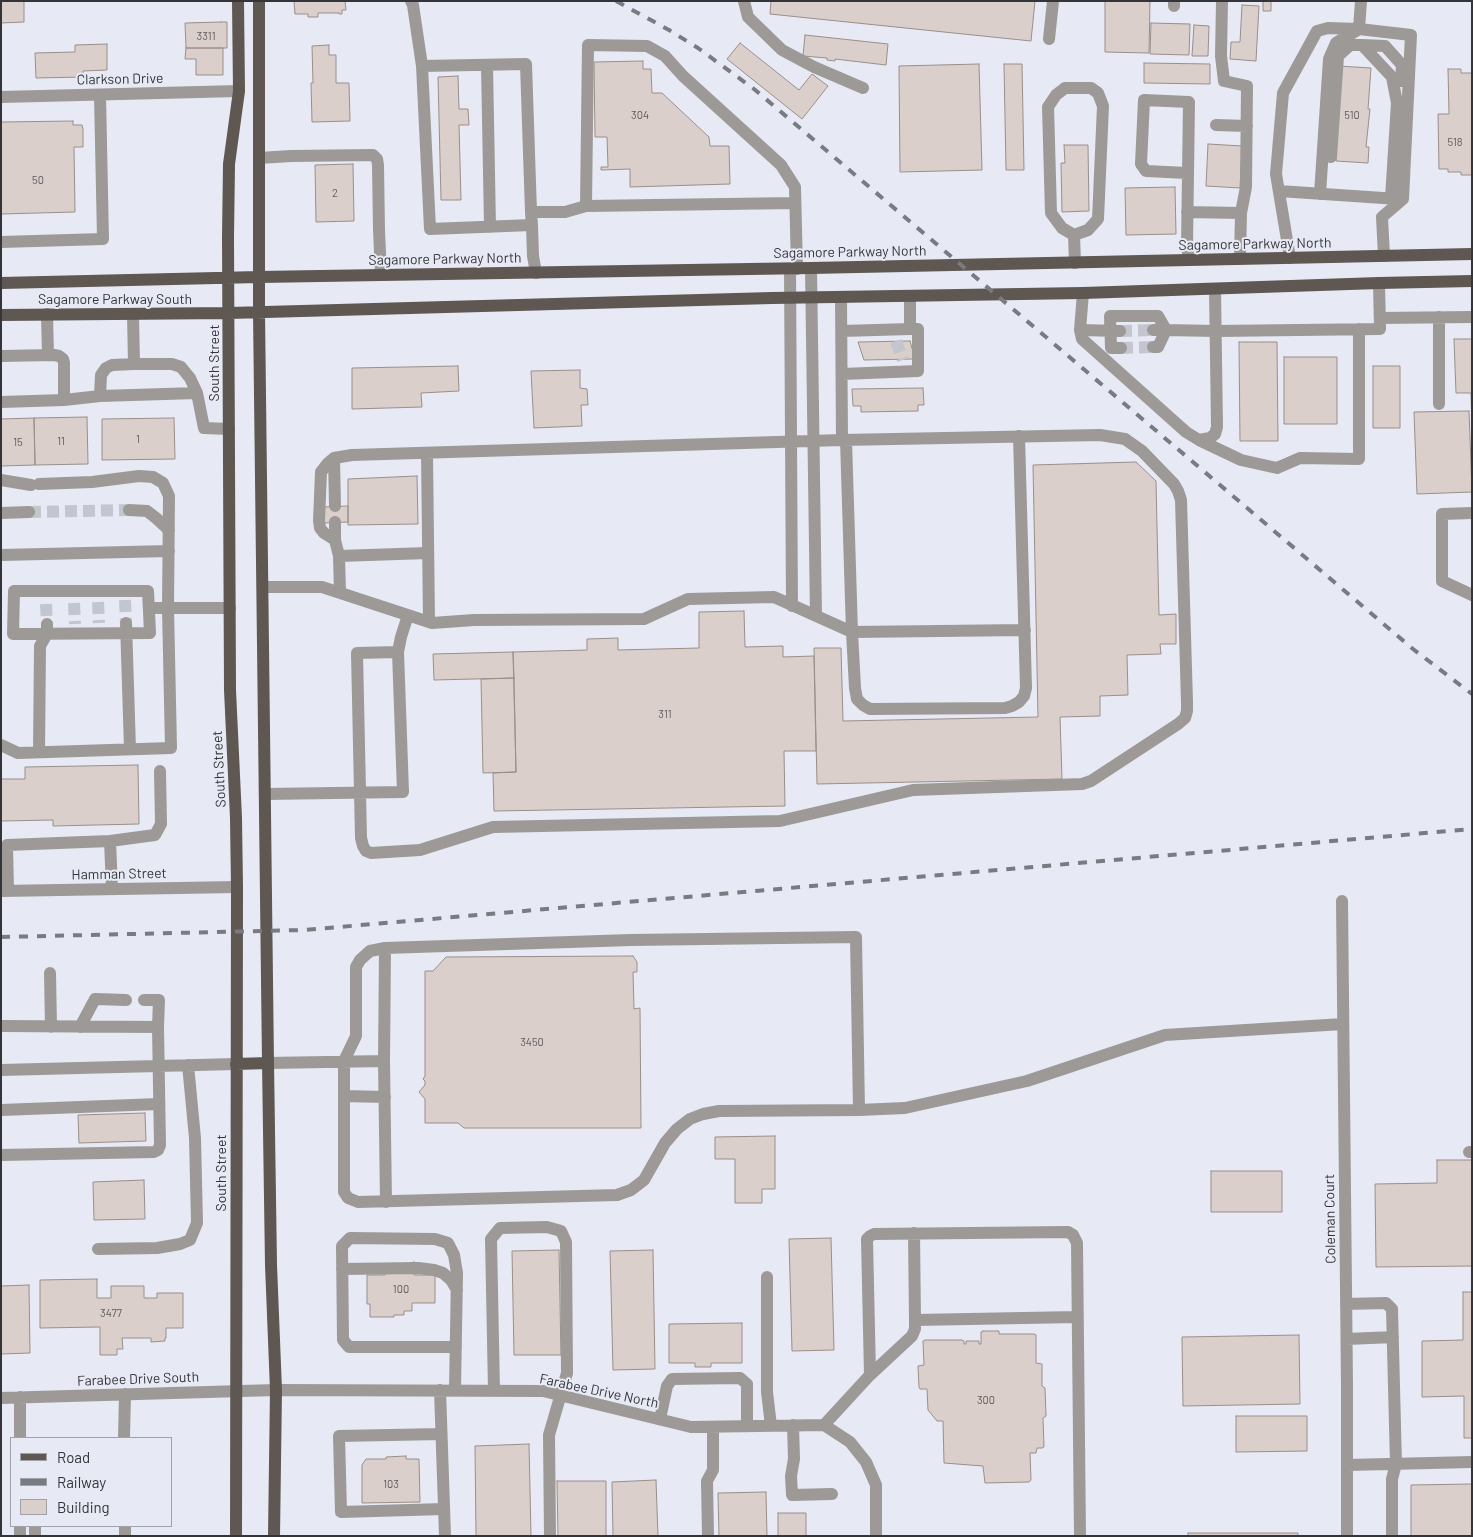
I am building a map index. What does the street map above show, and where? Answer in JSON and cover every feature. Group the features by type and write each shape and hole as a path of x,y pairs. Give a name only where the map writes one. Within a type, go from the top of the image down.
{"main road":[{"name":"South Street","path":"236,1536 237,887 230,690 228,164 239,92 238,1"},
{"path":"259,1 259,312 268,1062 271,1255 276,1390 274,1536"},
{"name":"Sagamore Parkway North","path":"228,277 793,269 1472,254"},
{"name":"Sagamore Parkway South","path":"1,283 228,277"},
{"path":"229,313 790,298 1083,293 1472,281"},
{"name":"Sagamore Parkway South","path":"1,315 229,313"},
{"path":"236,1064 268,1062"}],"street":[{"path":"411,1 422,66 430,229 490,227 586,206 795,204"},
{"path":"744,1 748,17 782,50 863,88"},
{"path":"1049,39 1053,1"},
{"path":"1222,1 1221,56 1224,81 1247,86 1246,187 1241,213 1240,259"},
{"path":"1359,29 1361,1"},
{"path":"1290,258 1276,174 1283,93 1317,31 1328,28 1359,29 1411,35 1397,199 1382,216 1384,256"},
{"path":"1325,194 1329,59 1336,43 1359,29"},
{"path":"586,206 588,45 647,46 665,56 683,76 781,165 795,186 793,269 790,298 792,606"},
{"path":"1325,194 1338,56 1350,45 1362,45 1392,77 1397,103 1397,199"},
{"path":"422,66 526,64 533,256 536,273"},
{"path":"488,65 490,227"},
{"path":"1065,88 1091,88 1098,93 1103,106 1098,219 1088,230 1074,235 1062,228 1051,213 1048,107 1056,95 1065,88"},
{"name":"Clarkson Drive","path":"1,97 239,92"},
{"path":"1,242 104,239 100,95"},
{"path":"1187,173 1146,171 1141,164 1144,100 1189,102 1187,173 1187,246 1189,260"},
{"path":"1216,125 1247,126"},
{"path":"259,158 373,155 378,165 381,275"},
{"path":"1279,191 1397,199"},
{"path":"1187,212 1241,213"},
{"path":"1074,235 1075,263"},
{"path":"811,268 816,616"},
{"path":"1153,330 1380,329 1379,283"},
{"path":"1199,440 1210,438 1215,434 1217,427 1216,289"},
{"path":"1083,293 1080,330 1082,339 1186,432 1241,460 1277,468 1300,458 1359,460 1359,329"},
{"path":"910,296 910,329"},
{"path":"842,297 842,374 852,632 855,688 857,699 863,706 870,709 1005,708 1019,702 1024,696 1026,688 1025,630 1019,436"},
{"path":"47,314 48,355"},
{"path":"133,314 134,364"},
{"path":"1121,348 1111,348 1115,331 1110,316 1158,316 1166,330"},
{"path":"1439,317 1439,404"},
{"path":"1380,318 1472,317"},
{"path":"842,332 918,329 918,371 842,374"},
{"path":"887,330 896,341"},
{"path":"1080,330 1115,331"},
{"path":"1153,347 1158,347 1166,330"},
{"path":"1,356 59,356 64,363 64,400"},
{"path":"903,360 913,371"},
{"path":"100,396 100,375 106,368 112,365 172,364 181,367 190,378 197,393 204,428 229,429"},
{"path":"1,402 197,393"},
{"path":"335,540 320,528 321,472 334,458 352,455 812,440 1100,435 1125,439 1142,451 1174,484 1181,500 1187,711 1185,718 1091,781 1082,784 913,790 780,821 493,827 420,850 371,853 366,851 361,838 357,654 398,652"},
{"path":"428,453 429,622"},
{"path":"334,458 335,506"},
{"path":"1,480 35,485 92,482 139,476 153,477 164,483 169,496 168,608 171,748 18,753 1,745"},
{"path":"129,510 147,511 169,530"},
{"path":"1,513 29,512"},
{"path":"1472,513 1442,514 1442,581 1472,595"},
{"path":"335,522 335,540 339,556 340,593"},
{"path":"1,555 169,551"},
{"path":"339,556 428,553"},
{"path":"263,587 322,587 429,622 644,619 688,600 774,597 852,632 1025,630"},
{"path":"14,591 46,597 98,597 125,596 148,591 149,608 150,633 126,628 99,628 47,629 13,634 7,611 14,591"},
{"path":"149,608 230,608"},
{"path":"265,794 403,792 398,652 408,615"},
{"path":"126,628 130,750"},
{"path":"39,752 40,646 47,629"},
{"path":"4,891 4,845 110,841 155,835 162,824 160,771"},
{"path":"110,841 112,889"},
{"name":"Hamman Street","path":"4,891 237,887"},
{"name":"Coleman Court","path":"1342,901 1347,1339 1347,1536"},
{"path":"859,1110 856,938 659,940 385,948 370,951 356,966 356,1036 344,1061 344,1192 348,1198 358,1202 617,1195 631,1190 644,1180 665,1143 677,1129 690,1119 703,1114 719,1111 859,1110 905,1108 1027,1081 1164,1035 1343,1024"},
{"path":"385,948 386,1202"},
{"path":"50,973 51,1026"},
{"path":"80,1027 95,999 126,1000"},
{"path":"1,1155 154,1152 158,1150 160,1145 159,1000 144,1000"},
{"path":"1,1026 158,1027"},
{"path":"268,1062 384,1061"},
{"path":"1,1070 236,1064"},
{"path":"98,1249 157,1248 180,1244 190,1240 197,1223 195,1138 188,1066"},
{"path":"344,1096 385,1097"},
{"path":"1,1110 159,1104"},
{"path":"494,1391 491,1239 500,1228 547,1227 561,1231 566,1242 567,1373 549,1435 550,1536"},
{"path":"870,1375 867,1239 874,1234 1068,1232 1073,1235 1077,1242 1080,1536"},
{"path":"876,1536 876,1485 866,1462 850,1442 824,1425 870,1375 912,1336 915,1329 914,1233"},
{"path":"455,1390 456,1347 457,1290 457,1274 454,1255 448,1242 435,1239 350,1238 342,1246 343,1340 348,1347 456,1347"},
{"path":"342,1269 418,1268 434,1270 447,1277 457,1290"},
{"path":"767,1277 767,1392 771,1426"},
{"path":"1346,1304 1386,1303 1392,1309 1396,1464 1392,1479 1392,1536"},
{"path":"915,1320 1078,1317"},
{"path":"1347,1339 1393,1337"},
{"path":"660,1419 667,1386 672,1378 740,1378 747,1384 747,1426"},
{"name":"Farabee Drive North","path":"276,1390 543,1391 691,1427 824,1425"},
{"name":"Farabee Drive South","path":"1,1398 276,1390"},
{"path":"440,1390 445,1536"},
{"path":"124,1437 125,1394"},
{"path":"20,1397 20,1437"},
{"path":"793,1425 792,1495 832,1494"},
{"path":"708,1536 707,1481 713,1470 713,1427"},
{"path":"441,1434 340,1436 341,1512 444,1509"},
{"path":"1347,1465 1472,1462"}],"building":[{"path":"1,1 24,1 24,22 1,23"},
{"path":"294,1 345,1 346,10 342,10 342,14 318,13 318,17 308,17 308,14 295,14"},
{"path":"771,1 1035,1 1031,41 770,14"},
{"path":"1105,1 1150,1 1149,53 1105,52"},
{"path":"1263,1 1271,1 1271,11 1263,11"},
{"path":"1242,5 1259,6 1256,61 1230,59 1231,42 1240,42"},
{"path":"227,22 227,48 186,48 185,23"},
{"path":"1151,23 1190,24 1189,55 1150,54"},
{"path":"1194,25 1209,26 1208,56 1192,56"},
{"path":"805,35 888,44 886,65 835,59 835,61 827,60 827,58 803,56"},
{"path":"740,43 799,90 812,74 828,86 802,119 727,59"},
{"path":"107,44 107,70 83,71 83,77 36,78 35,53 75,52 75,45"},
{"path":"329,45 329,55 336,55 336,83 349,83 350,121 312,122 312,46"},
{"path":"186,48 223,48 223,75 196,75 196,59 185,59"},
{"path":"643,61 643,69 651,69 652,93 662,93 709,137 710,146 729,146 730,184 630,187 630,169 601,170 601,167 608,167 607,137 595,137 594,62"},
{"path":"1144,63 1210,64 1210,84 1144,83"},
{"path":"979,64 982,170 900,172 899,66"},
{"path":"1004,64 1022,64 1024,170 1006,170"},
{"path":"1338,66 1371,68 1368,109 1370,109 1366,147 1369,147 1368,163 1336,161"},
{"path":"1448,69 1461,69 1461,73 1472,73 1472,175 1461,175 1461,172 1448,172 1448,169 1439,169 1438,114 1449,114"},
{"path":"458,76 459,109 468,109 469,125 459,125 461,200 441,200 438,77"},
{"path":"73,121 73,125 82,125 83,129 83,147 74,147 75,212 1,214 1,122"},
{"path":"1208,144 1242,146 1240,188 1206,186"},
{"path":"1064,145 1088,145 1089,211 1062,212 1061,163 1065,163"},
{"path":"353,164 354,221 316,222 315,165"},
{"path":"1175,187 1176,234 1126,235 1125,188"},
{"path":"1454,339 1472,339 1472,429 1471,393 1456,393"},
{"path":"910,341 915,359 864,360 858,342"},
{"path":"1239,342 1277,342 1278,441 1240,441"},
{"path":"1284,357 1337,357 1337,424 1284,424"},
{"path":"458,366 459,391 421,393 422,407 352,409 352,368"},
{"path":"1373,366 1400,366 1400,428 1373,428"},
{"path":"580,370 580,388 587,389 588,405 581,405 582,426 534,428 531,371"},
{"path":"923,388 924,405 918,405 918,411 861,412 861,406 853,406 852,389"},
{"path":"1469,411 1472,492 1417,494 1414,412"},
{"path":"87,417 88,464 35,465 34,418"},
{"path":"34,418 35,465 1,466 1,419"},
{"path":"174,418 175,459 102,460 102,419"},
{"path":"1136,462 1156,481 1159,615 1176,614 1176,644 1160,644 1161,654 1127,655 1128,695 1100,696 1100,716 1060,717 1062,779 817,784 814,648 841,648 843,721 1038,717 1033,465"},
{"path":"417,476 418,524 348,525 348,479"},
{"path":"348,506 348,522 324,523 323,507"},
{"path":"744,611 745,647 783,646 783,657 814,656 816,751 784,751 785,806 494,811 493,773 516,772 513,652 587,650 587,639 618,638 618,650 699,648 699,612"},
{"path":"513,652 514,678 434,680 433,654"},
{"path":"514,678 516,772 483,773 481,679"},
{"path":"138,765 139,824 53,826 53,820 1,821 1,779 25,779 25,767"},
{"path":"633,956 637,962 637,972 633,972 634,1009 640,1008 641,1128 464,1128 458,1123 425,1123 425,1099 419,1092 425,1085 423,1079 425,1076 425,971 433,971 446,957"},
{"path":"145,1113 146,1141 79,1143 78,1115"},
{"path":"775,1136 775,1189 762,1189 762,1203 735,1203 735,1159 715,1159 715,1137"},
{"path":"1437,1160 1472,1160 1472,1266 1376,1267 1375,1184 1437,1183"},
{"path":"1211,1171 1282,1171 1282,1212 1211,1212"},
{"path":"144,1180 145,1219 94,1220 93,1182"},
{"path":"831,1238 834,1350 792,1351 789,1239"},
{"path":"559,1250 561,1355 514,1355 512,1251"},
{"path":"653,1250 655,1369 613,1370 610,1251"},
{"path":"414,1262 414,1275 435,1275 435,1303 412,1303 412,1311 404,1311 404,1315 370,1317 370,1304 367,1304 367,1275 385,1275 385,1270"},
{"path":"97,1279 97,1298 111,1298 111,1286 144,1286 144,1298 157,1298 157,1293 183,1293 183,1328 166,1328 165,1341 151,1342 151,1338 122,1338 123,1349 117,1349 117,1355 100,1355 100,1327 40,1328 40,1280"},
{"path":"29,1285 30,1353 1,1354 1,1286"},
{"path":"1463,1292 1472,1292 1472,1438 1464,1438 1464,1396 1422,1397 1422,1341 1463,1340"},
{"path":"742,1323 742,1363 711,1363 711,1367 695,1367 695,1363 669,1363 669,1324"},
{"path":"999,1331 999,1334 1036,1335 1036,1363 1042,1364 1042,1386 1045,1388 1046,1416 1043,1418 1044,1447 1037,1448 1036,1453 1030,1453 1031,1480 1029,1482 985,1483 983,1466 944,1463 943,1421 937,1421 928,1410 927,1389 920,1389 919,1387 918,1366 924,1365 923,1341 962,1340 964,1344 966,1344 966,1341 979,1341 979,1344 981,1344 981,1332"},
{"path":"1299,1335 1300,1404 1183,1406 1182,1337"},
{"path":"1236,1416 1307,1416 1307,1451 1236,1452"},
{"path":"529,1444 531,1536 476,1536 475,1446"},
{"path":"406,1456 406,1459 419,1459 420,1502 362,1503 362,1465 366,1459"},
{"path":"656,1480 658,1536 613,1536 612,1482"},
{"path":"557,1481 606,1481 606,1536 558,1536"},
{"path":"1472,1484 1472,1536 1411,1536 1411,1485"},
{"path":"766,1492 767,1536 719,1536 718,1493"},
{"path":"778,1513 806,1513 806,1536 778,1536"},
{"path":"1188,1533 1298,1533 1298,1536 1188,1536"}],"tunnel":[{"path":"1120,331 1153,330"},
{"path":"896,341 903,360"},
{"path":"1121,348 1153,347"},
{"path":"29,512 129,510"},
{"path":"125,600 126,623"},
{"path":"98,602 99,623"},
{"path":"74,603 75,624"},
{"path":"46,604 47,624"}],"railway":[{"path":"616,1 698,48 754,89 1413,649 1472,694"},
{"path":"1,937 304,930 1472,829"}]}
